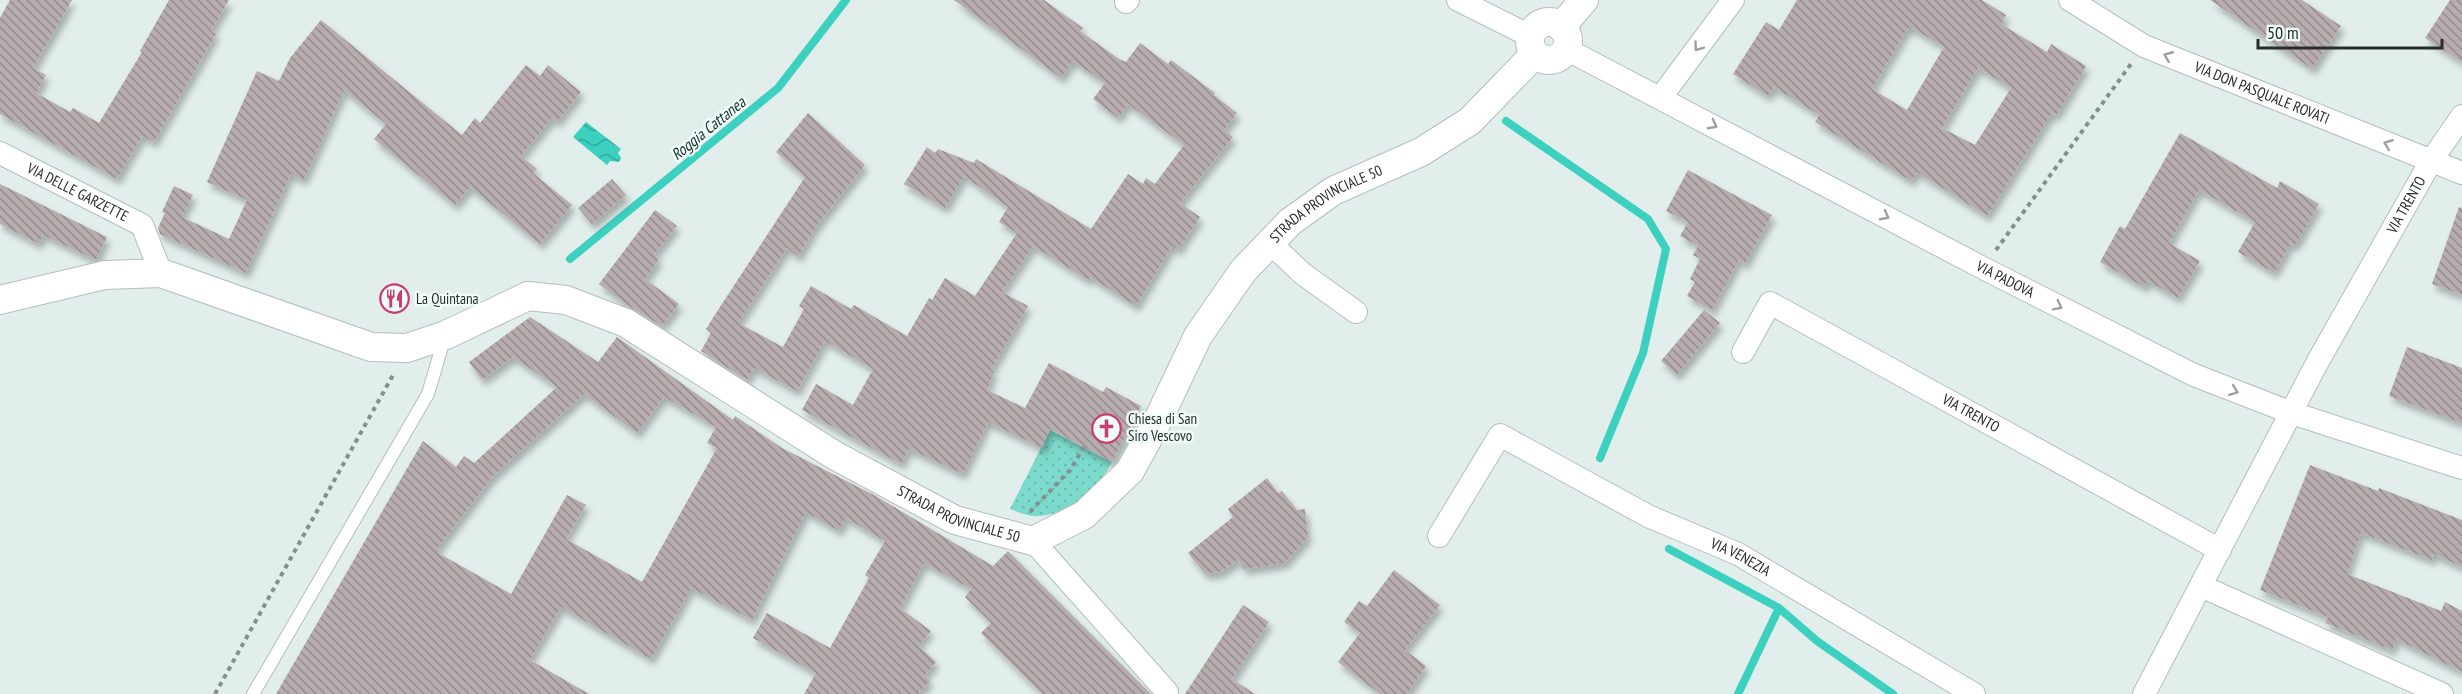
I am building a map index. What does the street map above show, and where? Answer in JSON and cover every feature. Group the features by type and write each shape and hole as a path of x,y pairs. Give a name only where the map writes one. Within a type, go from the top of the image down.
{"street":[{"path":"1458,0 1532,46"},
{"path":"1564,38 1584,0"},
{"path":"1661,97 1733,0"},
{"name":"VIA DON PASQUALE ROVATI","path":"2070,0 2144,46 2462,173"},
{"name":"STRADA PROVINCIALE 50","path":"161,273 371,347 407,348 446,335 528,296 566,300 626,323 834,455 955,520 1026,539 1084,515 1130,471 1157,422 1198,336 1243,271 1290,222 1333,191 1421,152 1470,121 1532,46 1537,25 1550,22 1564,38"},
{"name":"VIA PADOVA","path":"1564,38 1661,97 1983,268 2194,375 2292,413 2462,468"},
{"name":"VIA TRENTO","path":"2144,694 2317,363 2432,161 2462,116"},
{"name":"VIA DELLE GARZETTE","path":"0,153 142,225 161,273"},
{"path":"1270,243 1303,274 1356,312"},
{"path":"0,300 105,274 161,273"},
{"name":"VIA TRENTO","path":"1743,352 1770,303 2220,550"},
{"name":"VIA VENEZIA","path":"1439,536 1500,435 1648,516 1738,554 1974,694"},
{"path":"1026,539 1167,692"},
{"path":"2202,586 2442,694"}],"lane":[{"path":"253,694 428,394 446,335"}],"path":[{"path":"1983,268 2144,46"},
{"path":"215,694 407,348"},
{"path":"1026,539 1033,507 1070,470 1084,447"}],"shaded area":[{"path":"1050,430 1112,462 1091,490 1061,511 1034,516 1010,509"}],"water":[{"path":"586,122 621,149 618,153 621,158 619,162 610,161 607,165 573,137"}],"building":[{"path":"10,0 72,0 33,68 46,75 36,93 70,112 73,108 99,123 142,52 140,51 169,0 229,0 211,31 216,34 154,142 142,136 117,179 0,114 0,18"},
{"path":"954,0 1044,0 1083,28 1080,31 1119,59 1126,62 1140,43 1168,64 1171,60 1215,93 1214,95 1237,113 1224,130 1233,137 1180,203 1200,217 1178,250 1172,246 1136,306 1090,277 1088,280 1033,246 1002,292 1028,306 991,370 994,372 987,390 1025,408 1049,363 1103,392 1106,387 1141,406 1112,462 1050,429 1042,448 988,422 963,474 909,449 901,464 802,410 816,384 853,405 873,369 825,341 797,391 754,368 747,380 701,351 711,333 706,329 805,177 776,152 808,113 865,165 817,225 798,257 787,248 738,323 783,347 804,309 799,306 811,286 851,309 854,305 907,336 929,298 932,300 945,278 975,296 1017,233 999,222 1008,207 964,176 945,208 904,184 927,147 935,153 938,149 974,163 976,159 1091,229 1128,174 1143,184 1146,178 1155,184 1184,145 1128,104 1118,118 1093,99 1105,83 1073,61 1061,78"},
{"path":"1797,0 1982,0 2006,15 2001,24 2047,52 2051,44 2086,66 2056,116 2052,113 1987,216 1917,172 1911,181 1815,122 1819,115 1774,87 1768,96 1733,74 1766,22 1779,30","holes":["1908,28 1911,30 1912,28 1944,47 1907,110 1872,89","1978,68 2011,88 1975,145 1942,128"]},
{"path":"2210,0 2302,0 2341,26 2312,69"},
{"path":"2450,0 2462,0 2462,62 2425,38"},
{"path":"321,20 462,135 475,118 480,123 526,65 540,76 548,65 581,92 557,122 552,118 521,156 537,169 533,173 572,205 540,244 470,187 455,205 374,139 386,124 344,90 304,180 291,174 246,273 160,234 158,228 165,213 162,212 174,186 193,195 182,217 229,239 247,200 207,182 257,71 279,81 290,58"},
{"path":"2180,133 2277,188 2280,181 2319,204 2295,246 2291,243 2274,273 2238,252 2255,222 2199,190 2169,243 2200,261 2178,298 2148,281 2144,287 2100,262 2120,226 2125,229"},
{"path":"1688,170 1772,215 1745,264 1739,260 1712,310 1687,296 1695,282 1690,279 1700,259 1693,255 1698,246 1680,236 1688,222 1666,211"},
{"path":"612,179 626,195 592,224 578,208"},
{"path":"0,184 107,237 96,260 43,235 39,244 0,224"},
{"path":"2459,207 2462,208 2462,295 2432,284"},
{"path":"655,210 677,226 654,255 659,259 645,279 679,304 662,326 630,307 599,284"},
{"path":"1704,310 1720,323 1677,375 1661,361"},
{"path":"530,317 598,362 617,337 733,420 735,416 782,448 874,495 993,566 1008,551 1151,694 1042,694 981,633 991,623 965,597 971,589 924,563 900,608 931,631 918,645 936,662 925,675 930,681 918,694 804,694 816,673 753,638 767,613 830,648 869,578 865,575 885,541 846,518 839,531 806,512 752,620 691,588 651,659 561,607 530,660 589,694 276,694 423,441 456,467 464,456 474,463 557,387 513,357 482,380 469,362","holes":["584,394 637,433 664,397 716,427 707,443 717,448 642,582 566,539 586,505 567,495 511,594 438,553 441,550 437,549 493,476"]},
{"path":"2407,347 2462,368 2462,423 2389,396"},
{"path":"2310,465 2378,491 2379,488 2462,520 2462,567 2434,554 2432,560 2361,533 2347,574 2441,611 2445,602 2462,611 2462,672 2396,639 2392,650 2325,623 2328,617 2260,590"},
{"path":"1267,478 1278,493 1282,491 1297,510 1305,509 1308,537 1285,563 1244,569 1238,560 1221,572 1205,574 1188,553 1233,517 1228,509"},
{"path":"1394,570 1440,605 1405,650 1426,666 1407,694 1380,694 1338,662 1360,633 1344,622 1359,601 1367,606"},
{"path":"1243,605 1269,622 1232,679 1255,694 1185,694"}],"waterway":[{"name":"Roggia Cattanea","path":"570,259 778,88 846,0"},
{"path":"1506,121 1648,219 1666,249 1643,353 1600,458"},
{"path":"1669,549 1779,608 1738,694"},
{"path":"1779,608 1817,641 1893,694"}],"place":[{"name":"La Quintana","path":"395,299"},
{"name":"Chiesa di San Siro Vescovo","path":"1107,428"}]}
